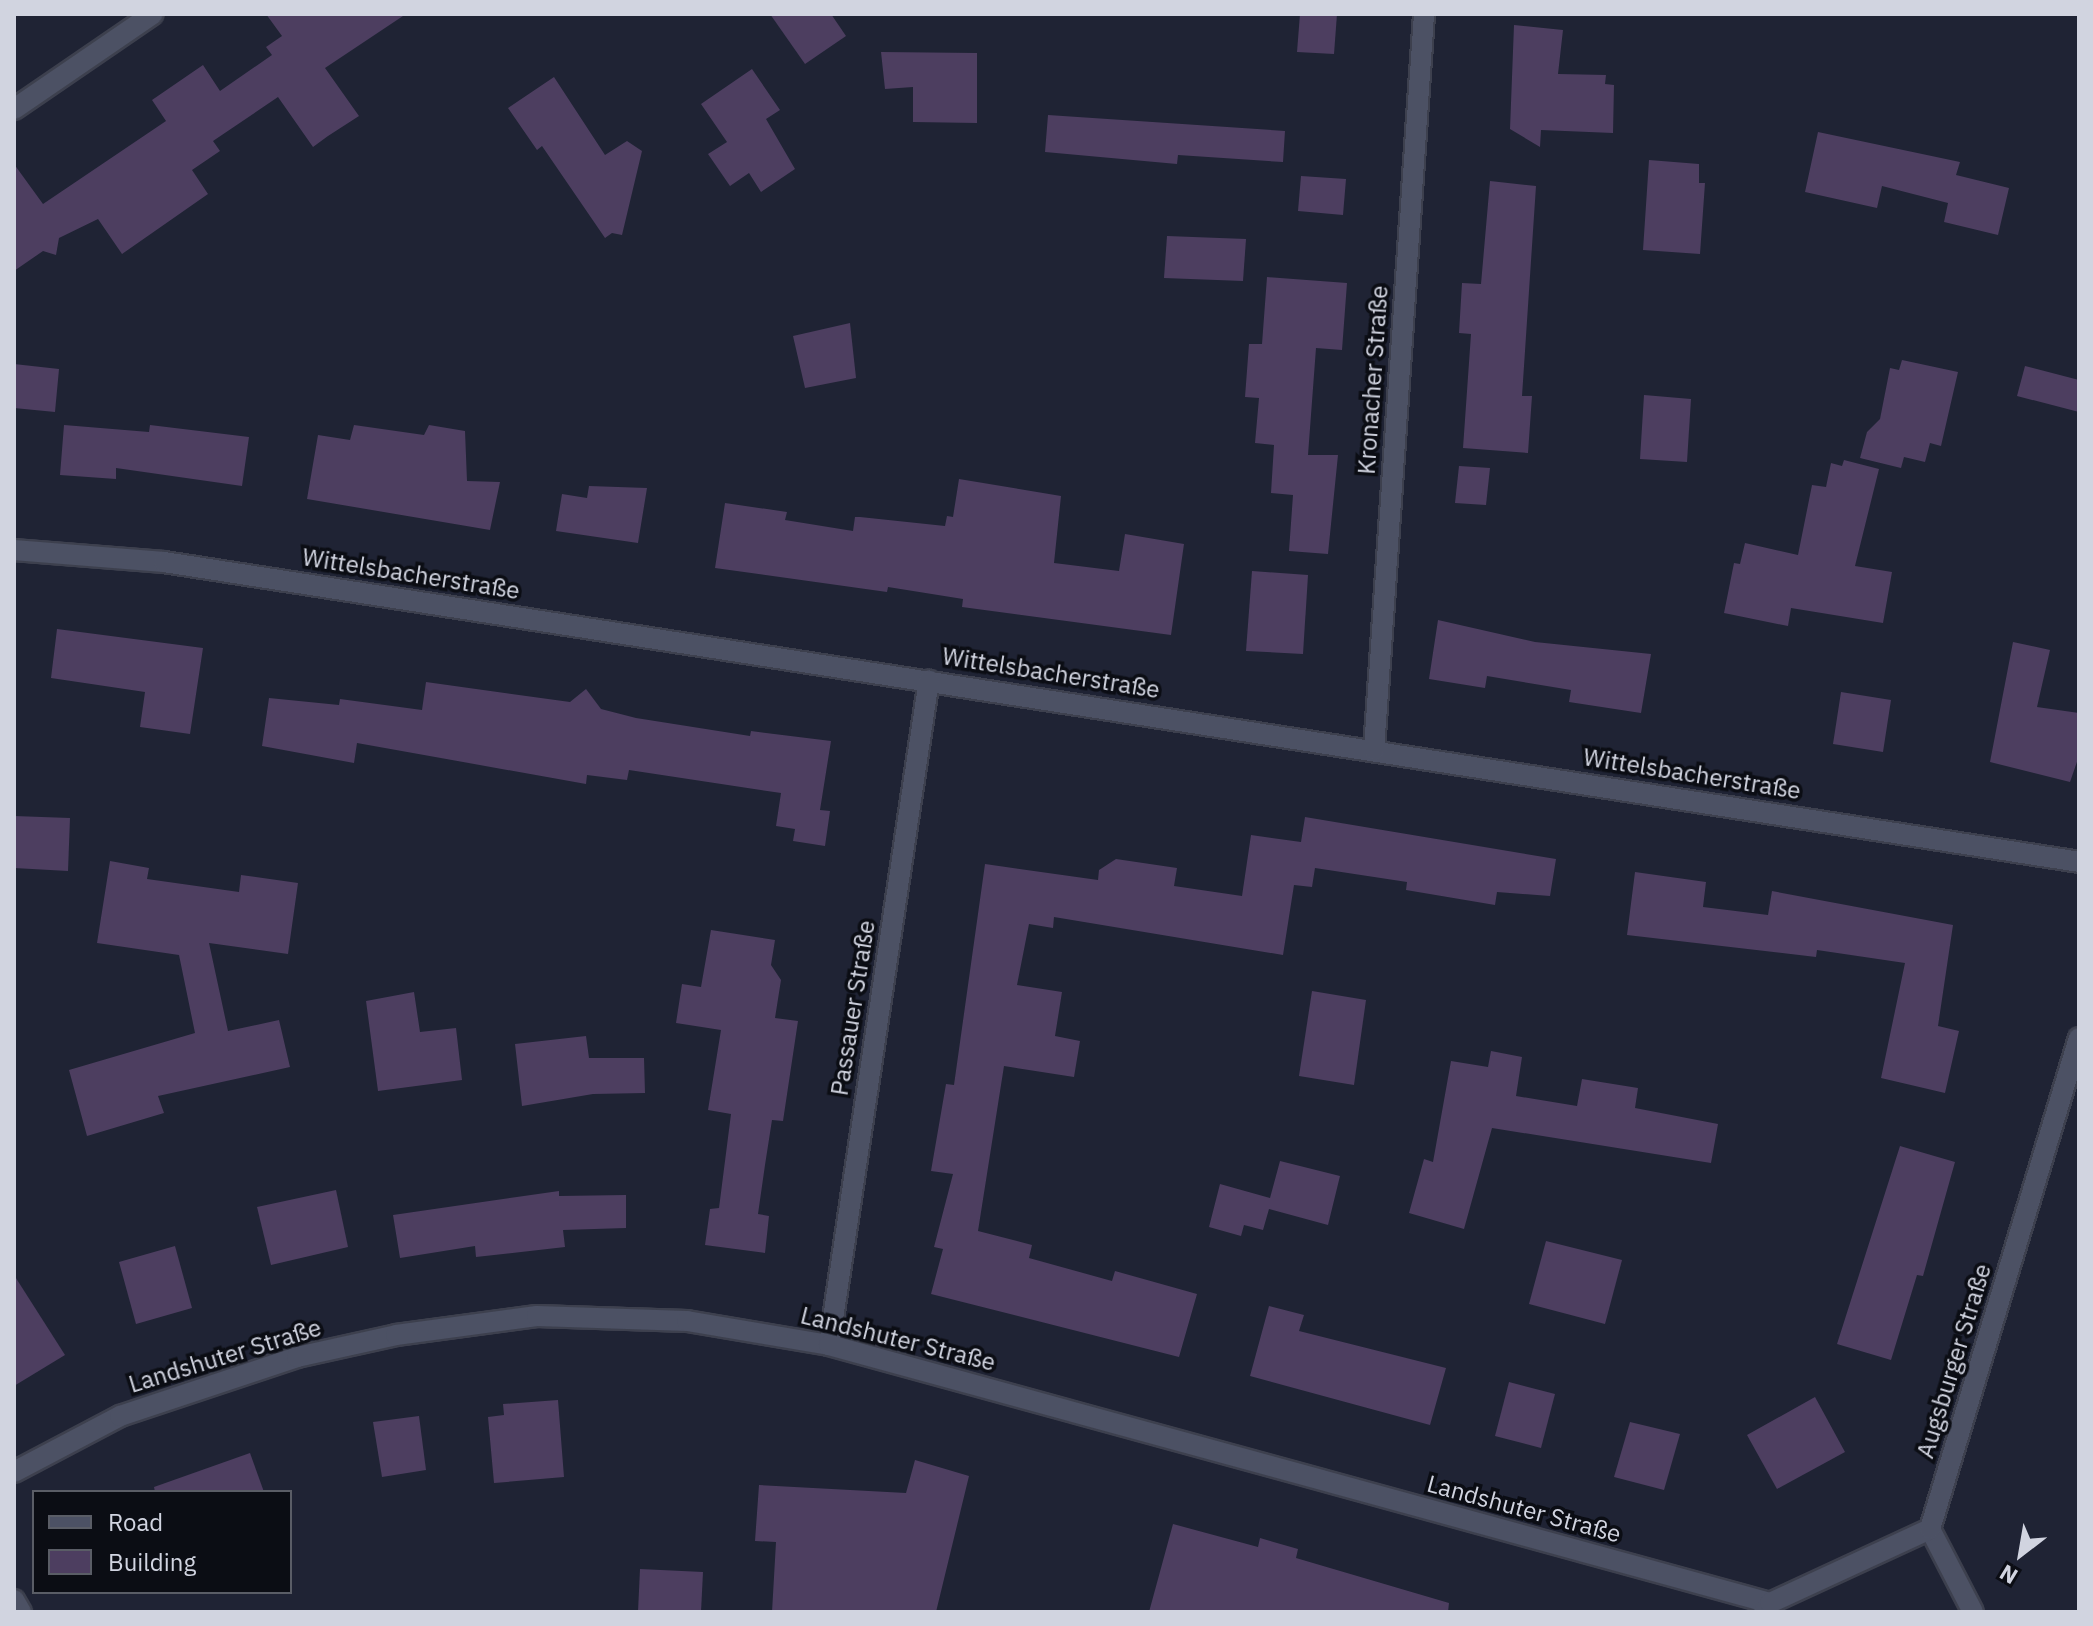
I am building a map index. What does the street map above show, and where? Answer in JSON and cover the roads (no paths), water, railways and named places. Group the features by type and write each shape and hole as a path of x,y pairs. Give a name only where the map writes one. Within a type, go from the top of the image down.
{"street":[{"path":"14,109 153,14"},
{"name":"Kronacher Straße","path":"1374,750 1424,14"},
{"name":"Wittelsbacherstraße","path":"14,550 164,562 2079,862"},
{"name":"Passauer Straße","path":"829,1345 929,680"},
{"name":"Augsburger Straße","path":"1930,1529 2079,1038"},
{"name":"Landshuter Straße","path":"14,1472 120,1416 283,1360 396,1335 537,1316 687,1321 829,1345 1767,1608"},
{"path":"1767,1608 1930,1529 1973,1612"},
{"path":"14,1600 21,1612"}]}
